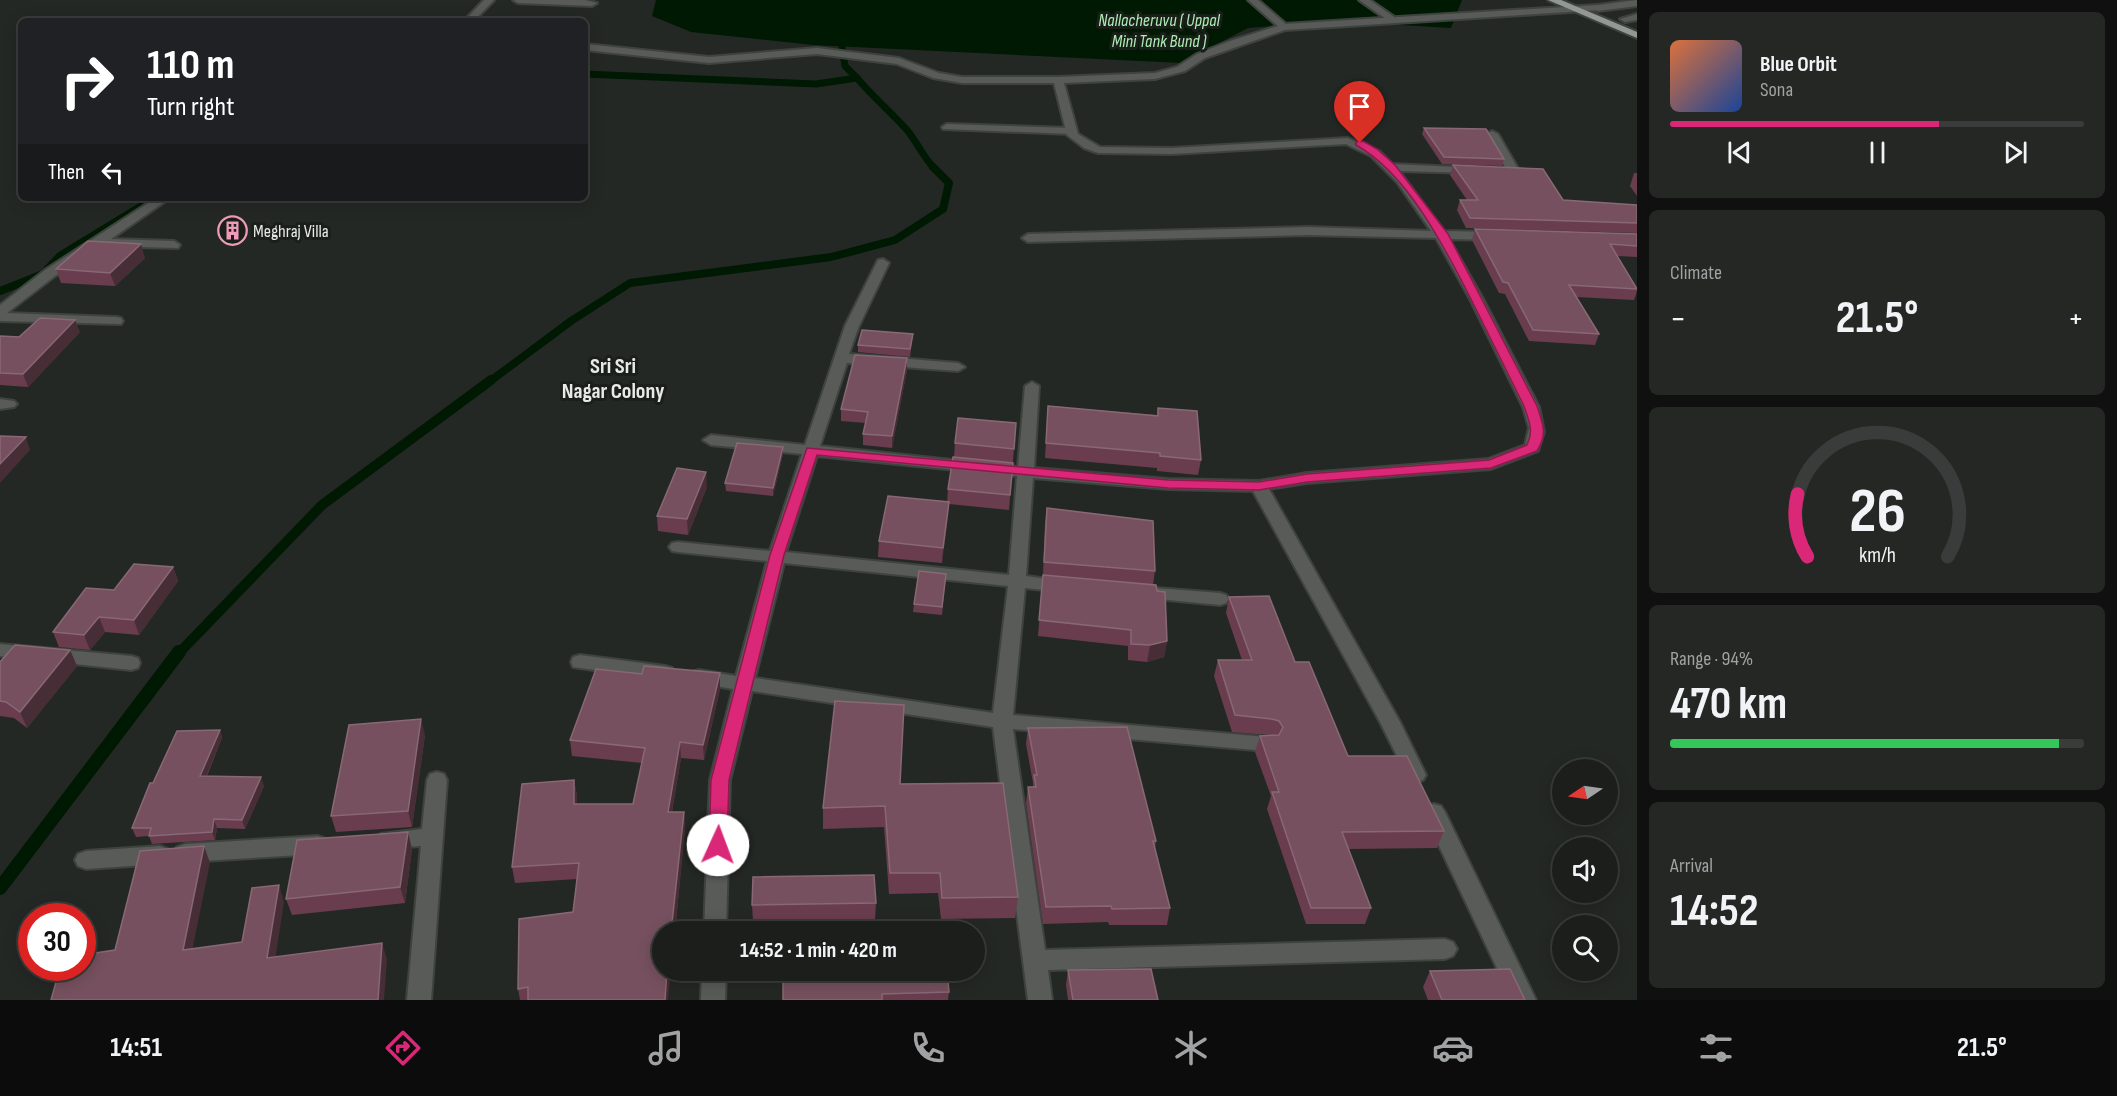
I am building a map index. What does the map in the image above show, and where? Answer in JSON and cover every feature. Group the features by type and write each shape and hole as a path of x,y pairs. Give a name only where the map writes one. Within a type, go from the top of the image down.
{"highway":[{"path":"1553,0 1598,9 1637,23"},
{"path":"1578,5 1637,35"}],"street":[{"path":"472,18 489,0"},
{"path":"518,0 592,3"},
{"path":"1253,0 1284,27"},
{"path":"1364,0 1392,19"},
{"path":"1598,9 1637,3"},
{"path":"588,47 709,60 803,51 834,53 890,60 937,76 962,80 1058,80 1155,76 1182,69 1201,56 1233,43 1284,27 1578,5"},
{"path":"1625,19 1637,17"},
{"path":"711,440 1024,472 1168,484 1259,486 1307,478 1491,464 1532,448 1538,437 1538,429 1531,406 1443,234 1391,167 1374,151 1360,143 1348,141 1172,151 1109,151 1088,147 1071,131 1058,80"},
{"path":"947,127 1071,131"},
{"path":"1391,167 1508,171 1492,134"},
{"path":"0,312 50,273 159,201"},
{"path":"1028,238 1308,231 1512,236"},
{"path":"97,242 174,245"},
{"path":"715,921 720,780 744,683 777,555 852,326 884,263"},
{"path":"0,317 116,321"},
{"path":"842,358 958,367"},
{"path":"1032,386 1017,581 1002,721 1040,1000"},
{"path":"1259,486 1390,722 1524,1000"},
{"path":"678,547 1084,587"},
{"path":"1130,591 1220,599"},
{"path":"0,650 131,663"},
{"path":"580,662 744,683 1002,721 1267,744"},
{"path":"419,1000 437,780"},
{"path":"372,841 432,837"},
{"path":"86,860 336,843"},
{"path":"1034,960 1445,949"},
{"path":"713,1000 714,981"}],"water":[{"name":"Nallacheruvu ( Uppal Mini Tank Bund )","path":"656,0 1462,0 1451,28 1333,21 1248,28 1181,63 813,45 691,32 652,16"}],"building":[{"path":"1424,128 1486,129 1504,159 1444,157"},
{"path":"1453,165 1543,169 1563,200 1637,205 1637,223 1470,218 1460,200 1478,200"},
{"path":"1475,229 1637,234 1637,246 1610,244 1637,289 1569,285 1599,334 1533,330 1508,283 1503,282"},
{"path":"88,241 141,244 110,273 56,269"},
{"path":"40,318 75,320 23,374 0,373 0,336 19,337"},
{"path":"862,330 913,334 910,349 858,345"},
{"path":"855,355 907,358 892,436 863,434 868,412 841,409"},
{"path":"1048,406 1158,416 1158,408 1197,411 1201,460 1160,456 1160,453 1046,443"},
{"path":"958,418 1016,423 1014,449 955,443"},
{"path":"0,436 26,437 0,464"},
{"path":"737,443 783,447 773,488 725,483"},
{"path":"953,457 1013,463 1010,495 948,489"},
{"path":"677,468 706,472 687,519 657,516"},
{"path":"888,496 949,502 943,548 879,541"},
{"path":"1047,508 1153,521 1155,571 1044,562"},
{"path":"134,564 173,567 134,620 99,617 84,635 53,632 86,588 114,590"},
{"path":"919,571 946,574 942,607 914,604"},
{"path":"1043,575 1156,585 1157,591 1165,592 1167,641 1150,645 1131,644 1131,630 1039,620"},
{"path":"1269,596 1295,662 1309,662 1348,756 1407,756 1444,831 1342,832 1371,908 1311,908 1272,792 1279,792 1260,736 1279,735 1283,727 1279,721 1272,719 1235,715 1218,660 1252,660 1229,597"},
{"path":"15,645 70,650 20,712 6,702 0,701 0,662"},
{"path":"644,666 720,673 703,745 680,742 668,812 684,812 672,921 652,921 652,981 666,981 665,1000 528,1000 528,987 518,989 519,919 573,912 579,863 512,867 522,784 574,780 574,804 633,804 645,748 570,740 596,669 642,674"},
{"path":"835,701 904,705 900,784 1003,783 1018,897 942,898 940,873 890,873 885,806 823,808"},
{"path":"421,719 408,811 331,816 349,725"},
{"path":"1127,727 1156,841 1153,841 1170,908 1046,907 1028,787 1036,787 1034,775 1037,775 1028,728"},
{"path":"220,730 200,776 261,777 242,820 214,819 212,832 149,836 151,828 132,828 150,783 153,783 177,731"},
{"path":"408,832 400,887 286,899 297,840"},
{"path":"204,846 183,950 242,942 252,888 279,885 267,958 382,943 378,1000 51,1000 56,981 96,981 96,953 115,950 140,851"},
{"path":"874,875 876,903 752,905 753,877"},
{"path":"1151,969 1158,1000 1073,1000 1068,970"},
{"path":"1510,969 1525,1000 1442,1000 1430,971"},
{"path":"783,981 948,981 949,992 882,994 882,1000 783,1000"}],"waterway":[{"path":"842,47 845,66 857,78"},
{"path":"588,74 816,84 857,78"},
{"path":"857,78 907,130 934,168"},
{"path":"489,382 571,321 630,283 831,257 895,240 943,209 949,183 934,168"},
{"path":"0,291 43,274 60,256 150,201"},
{"path":"178,654 322,505 491,380"},
{"path":"0,888 179,652"}],"place":[{"name":"Meghraj Villa","path":"232,231"}],"district":[{"name":"Sri Sri Nagar Colony","path":"613,378"}],"route":[{"path":"718,845 720,780 777,555 812,451 1168,484 1259,486 1307,478 1491,464 1509,459 1532,448 1538,437 1538,429 1531,406 1443,234 1391,167 1374,151 1360,143"}]}
